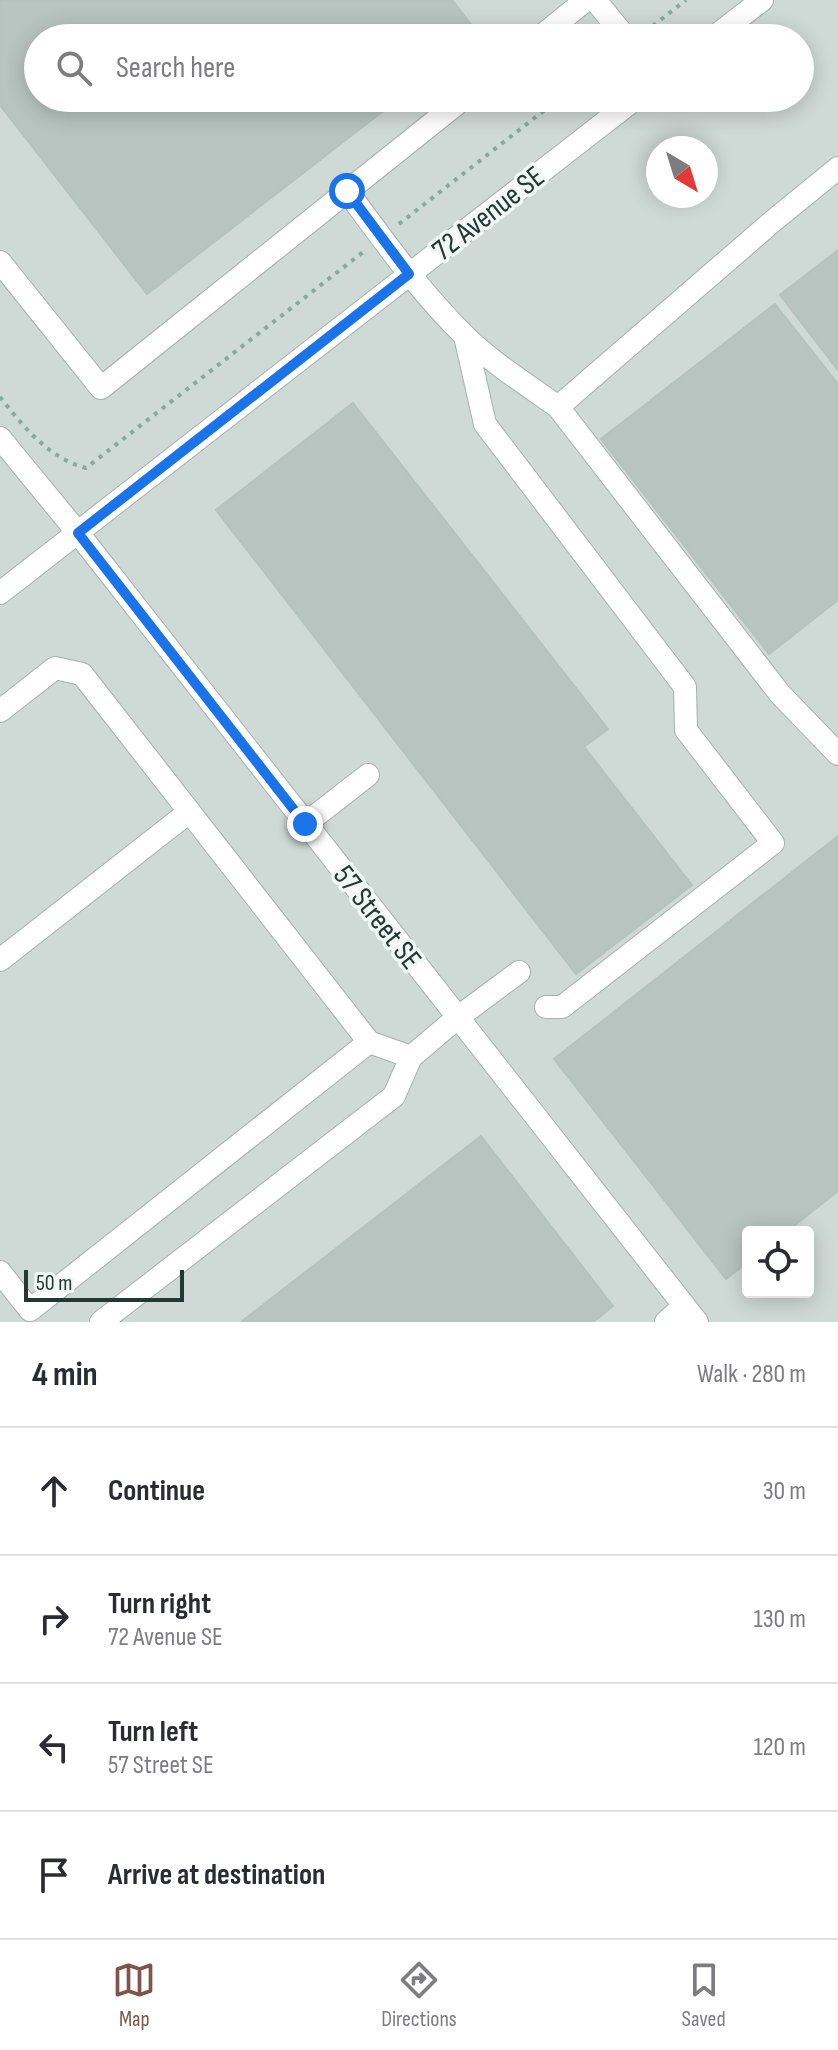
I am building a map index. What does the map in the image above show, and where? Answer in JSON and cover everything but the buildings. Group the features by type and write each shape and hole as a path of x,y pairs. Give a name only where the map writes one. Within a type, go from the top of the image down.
{"street":[{"path":"556,24 586,0"},
{"path":"595,0 615,24"},
{"path":"731,24 762,0"},
{"path":"0,262 101,388 446,112"},
{"name":"72 Avenue SE","path":"0,593 618,112"},
{"path":"558,407 838,168"},
{"path":"347,191 409,274 465,336 501,367 558,407 780,694 838,754"},
{"path":"465,336 485,424 685,687 686,730 773,843 562,1007 546,1007"},
{"name":"57 Street SE","path":"0,438 78,533 690,1314"},
{"path":"0,711 55,668 82,674 369,1042 411,1057"},
{"path":"305,824 368,775"},
{"path":"0,960 189,812"},
{"path":"101,1322 394,1096 411,1057 519,972"},
{"path":"0,1272 30,1310 369,1042"},
{"path":"666,1322 690,1314"}],"path":[{"path":"655,24 686,0"},
{"path":"0,397 45,447 61,458 86,468 542,112"}],"shaded area":[{"path":"0,0 838,0 838,1322 0,1322"}],"route":[{"path":"305,824 78,533 409,274 347,191"}]}
